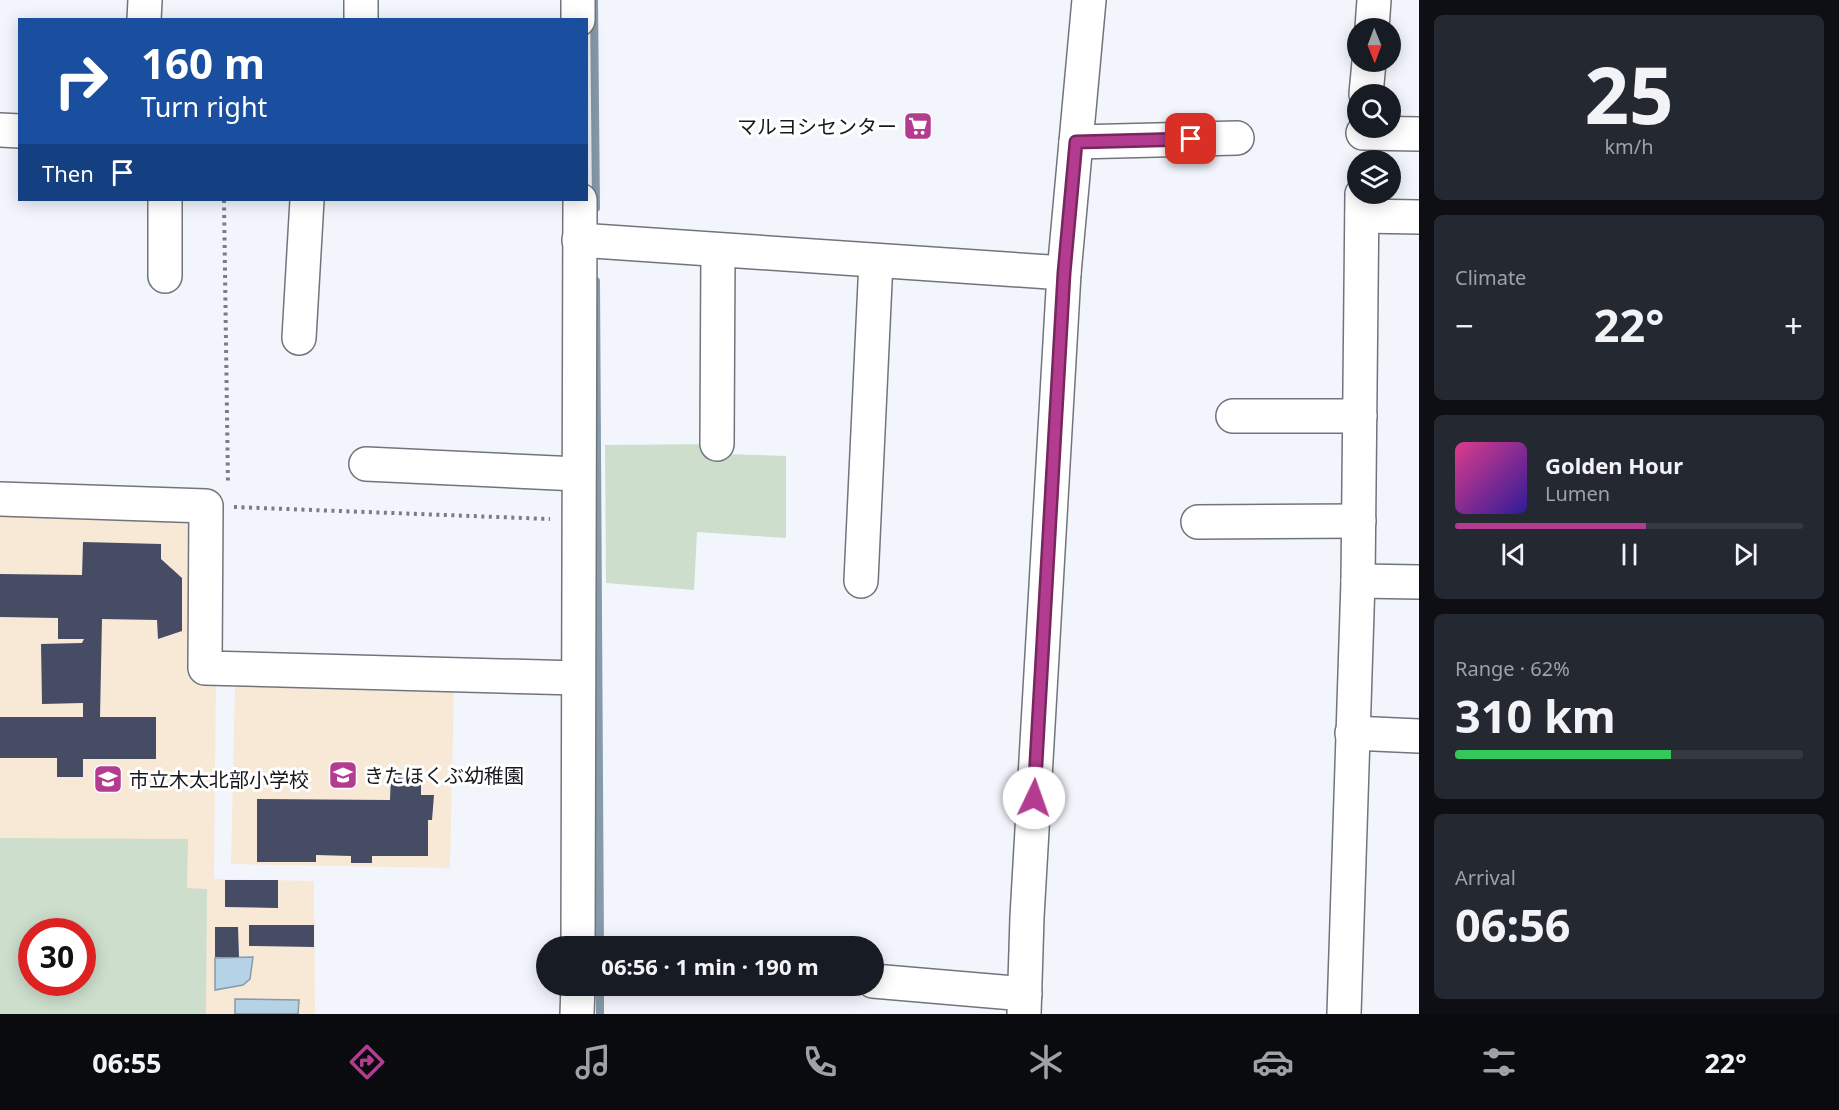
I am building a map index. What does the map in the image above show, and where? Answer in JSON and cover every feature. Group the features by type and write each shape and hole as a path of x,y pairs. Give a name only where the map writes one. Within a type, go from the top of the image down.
{"street":[{"path":"144,18 145,0"},
{"path":"361,0 361,18"},
{"path":"578,0 578,18"},
{"path":"884,983 1025,1004 1028,905 1064,273 1089,0"},
{"path":"1373,18 1374,0"},
{"path":"0,130 18,131"},
{"path":"1363,140 1419,134"},
{"path":"1076,142 1237,138"},
{"path":"165,201 165,276"},
{"path":"298,338 307,201"},
{"path":"578,936 580,201"},
{"path":"1344,1014 1358,580 1362,205 1419,217"},
{"path":"579,240 1064,273"},
{"path":"717,444 718,250"},
{"path":"861,581 876,261"},
{"path":"1233,416 1360,416"},
{"path":"366,464 578,474"},
{"path":"0,499 217,506 205,668 578,678"},
{"path":"1198,522 1359,521"},
{"path":"1358,580 1419,582"},
{"path":"1352,733 1419,735"},
{"path":"577,1014 578,996"}],"path":[{"path":"224,201 217,506 578,520"}],"shaded area":[{"name":"市立木太北部小学校","path":"0,509 196,511 194,680 216,680 214,879 314,881 315,1014 0,1014"},
{"name":"きたほくぶ幼稚園","path":"235,683 454,687 450,868 231,864"}],"green space":[{"path":"726,444 726,454 786,456 786,538 697,532 694,590 606,583 605,445"},
{"path":"0,838 188,839 187,888 207,889 206,1014 0,1014"}],"water":[{"path":"253,957 250,979 243,985 215,990 215,958"},
{"path":"235,999 299,1000 298,1014 235,1014"}],"building":[{"path":"83,542 161,544 161,559 182,578 182,631 158,639 157,620 102,619 100,717 156,717 156,759 83,759 83,777 57,777 57,758 0,758 0,717 83,717 83,703 42,704 41,644 82,643 84,639 58,639 58,618 0,617 0,574 82,575"},
{"path":"391,773 421,773 421,795 434,795 432,820 428,820 428,856 372,856 372,863 351,863 351,856 316,855 316,862 257,862 257,799 390,800"},
{"path":"225,880 278,880 278,908 225,907"},
{"path":"249,925 314,925 314,947 249,946"},
{"path":"215,927 238,927 239,957 215,957"}],"waterway":[{"path":"594,0 596,208"},
{"path":"596,281 600,936"},
{"path":"600,996 600,1014"}],"place":[{"name":"マルヨシセンター","path":"918,126"},
{"name":"きたほくぶ幼稚園","path":"343,775"},
{"name":"市立木太北部小学校","path":"108,779"}],"route":[{"path":"1034,798 1064,273 1076,142 1191,139"}]}
